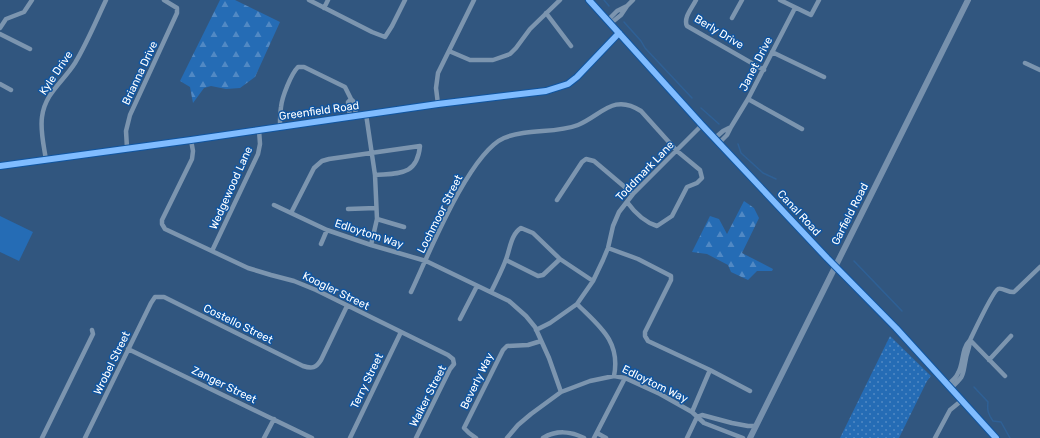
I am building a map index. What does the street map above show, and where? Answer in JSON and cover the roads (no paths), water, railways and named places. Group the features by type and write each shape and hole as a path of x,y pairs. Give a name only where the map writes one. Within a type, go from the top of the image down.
{"main road":[{"name":"Garfield Road","path":"750,438 968,0"}],"street":[{"path":"0,28 6,19 24,12 32,0"},
{"name":"Kyle Drive","path":"46,160 42,125 44,109 53,89 74,65 106,0"},
{"name":"Brianna Drive","path":"127,148 126,131 130,115 176,17 177,8 164,0"},
{"path":"309,0 385,37 405,0"},
{"path":"324,8 328,0"},
{"path":"438,104 436,81 474,0"},
{"path":"449,51 470,60 493,60 510,54 530,29 560,0"},
{"name":"Canal Road","path":"589,0 702,125 835,266 896,328 948,387 996,438"},
{"path":"609,22 633,0"},
{"name":"Berly Drive","path":"696,0 687,17 687,26 764,70"},
{"path":"732,18 742,0"},
{"path":"780,0 811,15 819,0"},
{"name":"Janet Drive","path":"719,143 727,135 730,127 748,99 795,8"},
{"path":"546,13 571,46"},
{"name":"Greenfield Road","path":"0,166 191,140 356,115 546,91 559,88 578,77 619,33"},
{"path":"0,34 30,49"},
{"path":"772,52 824,77"},
{"path":"1025,62 1040,70"},
{"path":"280,126 280,108 282,99 293,74 298,67 304,67 345,87 354,102 356,115"},
{"path":"0,84 11,90"},
{"path":"350,116 348,102 351,99"},
{"path":"748,99 802,129"},
{"name":"Lochmoor Street","path":"411,292 453,204 475,167 485,153 502,139 527,132 564,128 578,124 610,106 626,104 634,106 641,111 678,151 700,170 702,178 697,183 687,187 672,216 657,226 649,223 633,210 627,202"},
{"path":"366,114 375,175 377,219 371,245"},
{"name":"Toddmark Lane","path":"592,280 608,248 612,226 619,212 633,194 678,151 686,140 702,125"},
{"name":"Janet Drive","path":"715,138 730,127"},
{"name":"Wedgewood Lane","path":"212,251 258,154 260,144 259,130"},
{"name":"Koogler Street","path":"191,140 193,151 192,159 162,220 163,227 168,231 254,270 300,283 316,290 448,355 454,361"},
{"path":"291,213 314,168 317,165 329,159 420,146 417,160 409,170 402,173 375,175"},
{"path":"557,200 582,162 586,159 594,161 633,194"},
{"name":"Edloytom Way","path":"274,205 327,230 426,261 510,301 531,321 541,341"},
{"path":"348,209 376,208"},
{"path":"377,219 404,227"},
{"path":"491,292 506,260 514,236 521,228 533,233 560,259 592,280 576,304 550,323 536,330"},
{"path":"321,244 327,230"},
{"path":"608,248 638,259 671,276 671,280 645,332 645,336 648,340 750,391"},
{"path":"506,260 538,276 543,274 560,259"},
{"path":"948,387 964,373 970,340 998,289 1000,288 1009,292 1014,292 1040,267"},
{"path":"460,318 477,286"},
{"name":"Costello Street","path":"155,297 164,297 303,366 313,368 321,360 348,306"},
{"name":"Wrobel Street","path":"85,438 155,297"},
{"name":"Edloytom Way","path":"576,304 601,328 609,338 614,348 616,363 614,376 624,378 660,394 692,412 704,423 743,438"},
{"path":"42,438 93,334 92,330"},
{"name":"Terry Street","path":"350,438 401,332"},
{"path":"989,360 1011,336"},
{"path":"970,340 1005,376"},
{"path":"541,341 549,358 561,392"},
{"name":"Beverly Way","path":"476,438 464,428 503,350 507,346 528,345 541,341"},
{"name":"Zanger Street","path":"128,349 312,438"},
{"name":"Walker Street","path":"416,438 454,361"},
{"path":"692,412 710,370"},
{"path":"507,438 518,425 561,392 590,381 614,376"},
{"path":"594,438 624,378"},
{"path":"935,438 950,410 961,400"},
{"name":"Edloytom Way","path":"697,416 702,415 732,424 756,426"},
{"path":"687,438 697,416"},
{"path":"264,438 274,419"},
{"path":"543,438 550,434 569,432 584,438"},
{"path":"597,433 606,438"}],"waterway":[{"path":"604,0 609,6"},
{"path":"624,22 641,41 645,48 692,98"},
{"path":"701,108 719,124"},
{"path":"738,144 741,153 763,173 776,179"},
{"path":"854,261 902,311"},
{"path":"974,387 988,402 988,412 993,421 1001,422 1010,438"}]}
